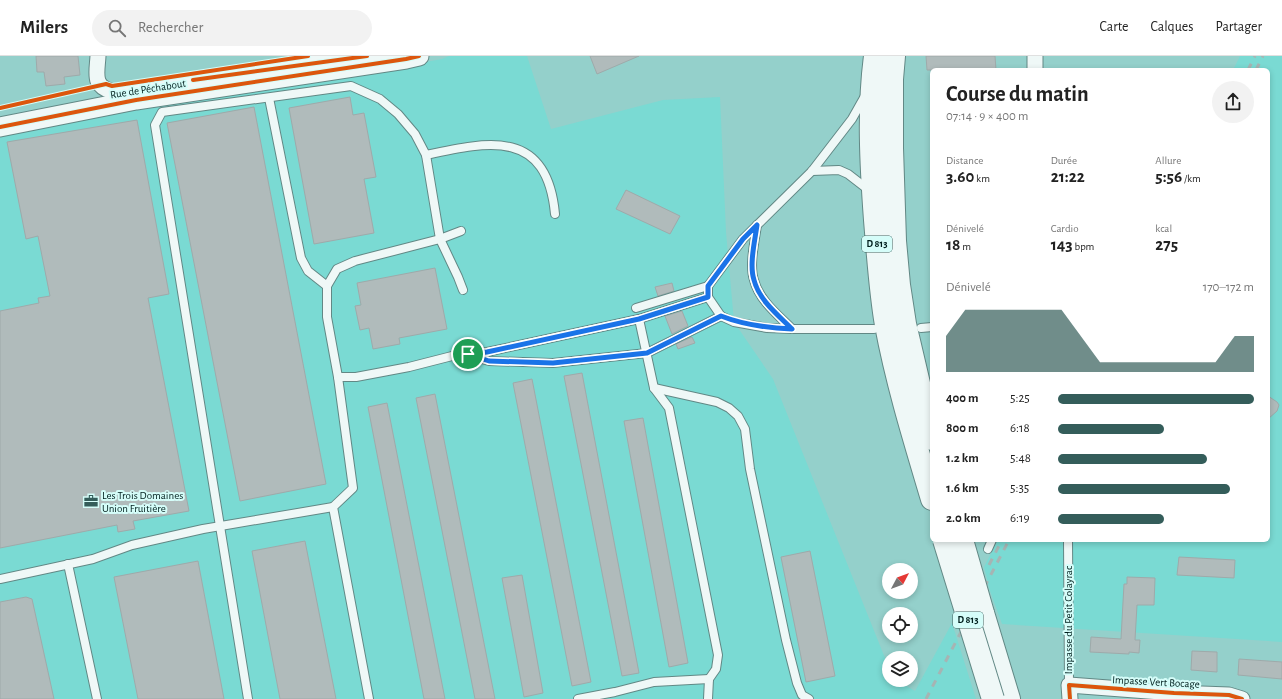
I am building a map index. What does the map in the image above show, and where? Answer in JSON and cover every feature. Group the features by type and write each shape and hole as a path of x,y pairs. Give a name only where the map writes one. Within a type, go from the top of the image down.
{"main road":[{"name":"D 813","path":"875,56 871,85 872,123 870,151 880,288 887,327 923,430"},
{"name":"D 813","path":"894,56 892,79 892,148 895,241 905,324 923,430 930,484"},
{"name":"D 813","path":"945,542 993,699"},
{"name":"D 813","path":"963,542 1009,699"}],"street":[{"path":"98,56 97,78 99,86 105,90 113,92 367,56"},
{"name":"Rue de Péchabout","path":"0,128 129,101 419,56"},
{"path":"1035,56 1035,68"},
{"name":"Impasse Vert Bocage","path":"1069,692 1229,695 1242,699"}],"lane":[{"path":"636,308 708,286 743,239 812,171 852,119 871,85"},
{"path":"248,699 154,125 162,112 351,86 380,99 398,114 415,134 426,155 440,239 463,290"},
{"path":"269,98 301,258 308,271 326,286"},
{"path":"426,155 462,147 481,145 501,145 514,147 525,152 543,171 550,185 555,214"},
{"path":"812,171 839,170 848,174 873,194"},
{"path":"757,225 753,251 754,280 761,296 792,329"},
{"path":"0,579 93,559 132,545 220,526 333,507 353,488 338,377 327,317 326,286 337,269 355,261 440,239 461,231"},
{"path":"708,286 708,297 721,316 734,322 767,328 874,329"},
{"path":"338,377 356,377 409,368 456,355 487,352 639,319 708,297"},
{"path":"468,354 489,361 553,363 647,353 721,316"},
{"path":"639,319 654,388 669,408 718,655 716,669 709,679 708,699"},
{"path":"921,328 930,327"},
{"path":"654,388 716,402 729,408 738,416 745,429 750,469 786,640 797,683 802,695 809,699"},
{"path":"333,507 369,699"},
{"path":"988,549 991,542"},
{"name":"Impasse du Petit Colayrac","path":"1068,542 1069,692"},
{"path":"68,564 97,699"},
{"path":"578,699 615,692 654,682 709,679"}],"shaded area":[{"path":"449,56 527,56 551,129 663,100 720,97 726,232 734,322 773,379 882,651 882,687 908,687 915,691 952,623 976,699 0,699 0,135 105,110 349,76 442,59"},
{"path":"1240,56 1282,56 1282,642 1002,624 990,591 984,567 997,542 1270,542 1270,68 1234,68"}],"building":[{"path":"36,56 78,56 80,75 64,77 65,84 46,86 44,72 37,72"},
{"path":"590,56 639,56 597,74"},
{"path":"926,56 995,56 996,68 930,68 930,70 927,70"},
{"path":"350,97 353,115 364,113 376,177 364,179 374,233 314,244 289,108"},
{"path":"254,107 326,484 240,501 167,123"},
{"path":"137,120 169,294 148,298 189,511 133,521 135,529 118,532 117,525 0,548 0,311 39,303 38,298 50,296 38,236 26,239 7,142"},
{"path":"626,190 680,216 670,234 616,209"},
{"path":"435,268 447,329 399,338 400,344 373,349 369,328 360,330 355,306 361,305 357,283"},
{"path":"672,283 674,291 658,296 655,287"},
{"path":"682,311 688,326 672,334 665,316"},
{"path":"692,337 695,343 678,349 676,344"},
{"path":"582,373 639,673 622,676 564,376"},
{"path":"532,379 591,682 572,686 513,383"},
{"path":"435,394 495,699 475,699 416,398"},
{"path":"1270,397 1279,405 1277,411 1270,417"},
{"path":"387,403 445,699 424,699 368,407"},
{"path":"643,418 688,663 669,667 624,421"},
{"path":"305,541 336,699 280,699 252,551"},
{"path":"810,551 835,676 806,682 781,557"},
{"path":"1179,557 1235,560 1234,578 1177,575"},
{"path":"198,561 224,699 138,699 114,577"},
{"path":"522,575 543,693 524,697 502,578"},
{"path":"1127,577 1155,578 1154,605 1137,605 1135,640 1140,640 1139,653 1129,652 1129,654 1090,652 1091,637 1121,639 1124,584 1127,584"},
{"path":"26,597 32,599 54,699 0,699 0,602"},
{"path":"1192,651 1217,652 1217,672 1191,670"},
{"path":"1239,659 1282,662 1282,679 1238,675"}],"railway":[{"path":"1249,68 1255,56"},
{"path":"1257,68 1263,56"},
{"path":"989,565 1001,542"},
{"path":"926,699 1008,542"}],"cycle path":[{"path":"0,108 106,84 112,86 308,56"},
{"path":"193,80 367,56"},
{"path":"0,127 136,100 419,56"},
{"path":"1070,699 1069,685 1174,693 1229,695 1242,699"}],"place":[{"name":"Les Trois Domaines Union Fruitière","path":"91,501"}],"route":[{"path":"757,225 753,251 754,280 761,296 792,329 767,328 734,322 721,316 647,353 553,363 489,361 468,354 487,352 639,319 708,297 708,286 743,239 757,225"}]}
